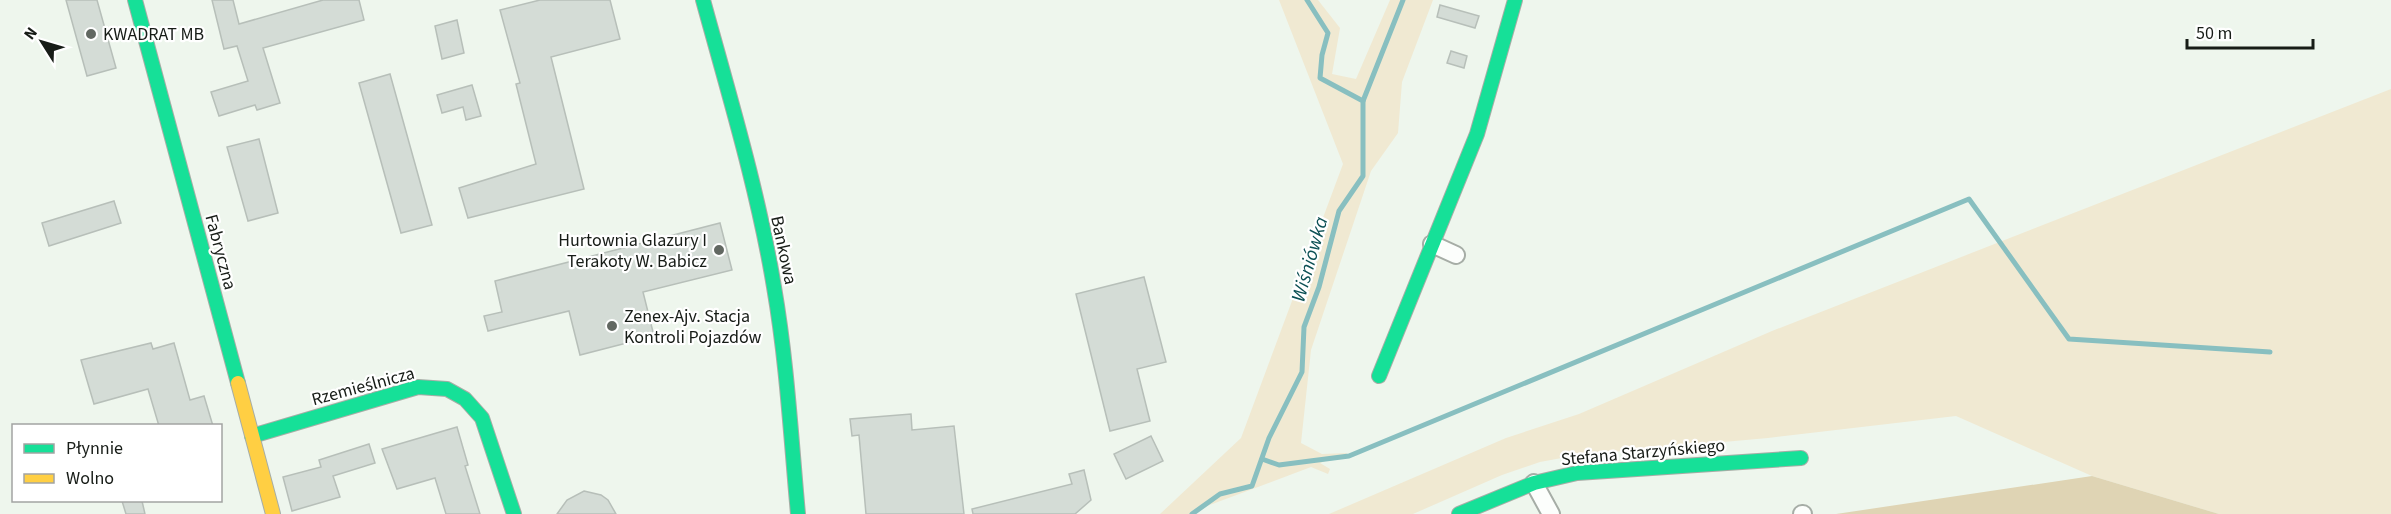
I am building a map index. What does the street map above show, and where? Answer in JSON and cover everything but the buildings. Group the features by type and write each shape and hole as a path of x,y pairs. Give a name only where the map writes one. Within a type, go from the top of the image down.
{"street":[{"name":"Fabryczna","path":"135,0 273,514"},
{"name":"Bankowa","path":"703,0 762,225 774,284 783,346 798,514"},
{"path":"1379,376 1477,134 1515,0"},
{"path":"1432,244 1456,255"},
{"name":"Rzemieślnicza","path":"252,436 418,387 447,389 465,399 482,418 490,436 514,514"},
{"name":"Stefana Starzyńskiego","path":"1459,514 1534,483 1592,471 1801,458"},
{"path":"1534,483 1551,514"}],"shaded area":[{"path":"1279,0 1318,0 1340,28 1332,74 1356,79 1390,0 1433,0 1402,82 1398,133 1371,171 1311,350 1301,443 1322,454 1348,453 1320,463 1330,469 1328,474 1311,467 1207,506 1195,514 1160,514 1241,438 1343,164"},
{"path":"2391,89 2391,514 2219,514 2092,476 1956,416 1768,438 1578,455 1540,462 1502,475 1413,514 1329,514 1506,438 1579,414 1772,331"},
{"path":"2092,476 2219,514 1836,514"}],"waterway":[{"name":"Wiśniówka","path":"1192,514 1220,494 1252,486 1269,438 1302,372 1304,327 1319,287 1339,211 1363,176 1363,101 1320,78 1322,55 1328,33 1307,0"},
{"path":"1363,101 1403,0"},
{"path":"1262,459 1279,465 1349,456 1969,199 2069,339 2270,352"}],"traffic: fast":[{"path":"135,0 238,383"},
{"path":"703,0 760,215 774,287 782,343 798,514"},
{"path":"1379,376 1477,134 1515,0"},
{"path":"252,436 418,387 447,389 465,399 482,418 514,514"},
{"path":"1459,514 1534,483 1577,473 1801,458"}],"traffic: slow":[{"path":"238,383 273,514"}],"place":[{"name":"KWADRAT MB","path":"91,34"},
{"name":"Hurtownia Glazury I Terakoty W. Babicz","path":"719,250"},
{"name":"Zenex-Ajv. Stacja Kontroli Pojazdów","path":"612,326"}]}
